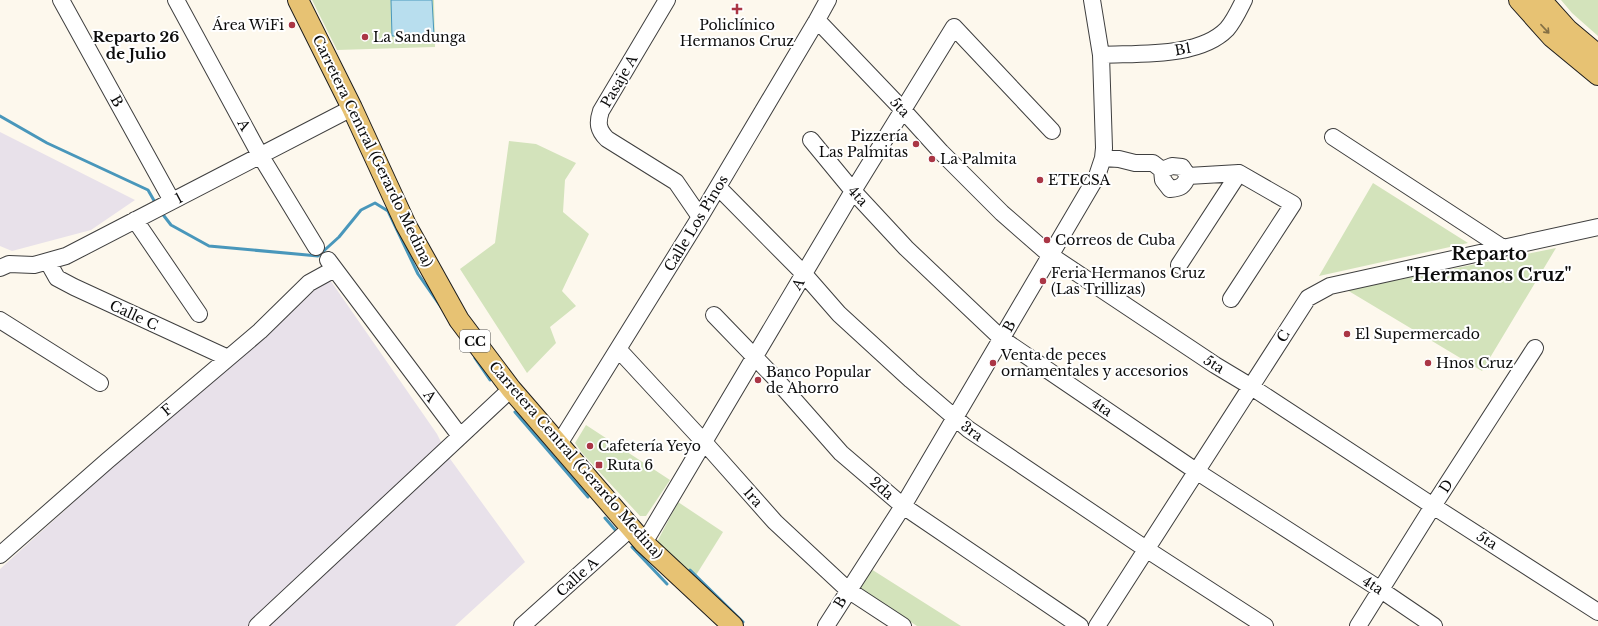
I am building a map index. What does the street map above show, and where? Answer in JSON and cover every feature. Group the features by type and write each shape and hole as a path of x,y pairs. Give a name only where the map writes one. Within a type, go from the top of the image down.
{"main road":[{"name":"Carretera Central (Gerardo Medina)","path":"298,0 352,108 406,226 455,313 511,389 638,535 733,626"},
{"path":"1519,0 1552,36 1598,75"},
{"path":"1541,0 1568,30 1598,55"}],"street":[{"name":"B","path":"61,0 163,206"},
{"name":"A","path":"176,0 260,155 316,247"},
{"name":"Pasaje A","path":"667,0 601,111 598,119 598,127 607,139 676,182 700,217"},
{"name":"Calle Los Pinos","path":"559,444 700,217 828,0"},
{"name":"B","path":"826,626 903,506 1098,176 1104,148 1101,55 1092,0"},
{"name":"B1","path":"1101,55 1172,52 1186,50 1208,43 1227,29 1244,0"},
{"name":"5ta","path":"817,20 941,152 996,208 1050,255 1215,365 1250,386 1598,612"},
{"name":"A","path":"638,535 704,442 853,191 954,27 1052,132"},
{"name":"1","path":"3,264 34,265 66,256 352,108"},
{"path":"1333,137 1503,248"},
{"name":"4ta","path":"811,140 853,191 906,248 1002,339 1196,471 1381,590 1434,626"},
{"path":"1103,158 1119,159 1135,163 1153,163 1162,170 1163,180 1170,189 1179,188 1185,184 1188,176 1238,173 1293,204 1231,299"},
{"path":"1179,265 1238,173"},
{"name":"3ra","path":"718,187 804,274 839,314 911,380 968,429 1146,549 1265,626"},
{"path":"135,220 199,314"},
{"name":"C","path":"1096,626 1308,298 1330,286 1598,227"},
{"name":"Calle C","path":"48,262 57,278 228,358"},
{"name":"A","path":"332,266 460,436"},
{"name":"F","path":"0,555 107,461 260,331 309,283 329,272 332,266"},
{"name":"2da","path":"714,315 755,356 841,453 903,506 1080,626"},
{"path":"0,320 100,383"},
{"name":"D","path":"1358,626 1535,348"},
{"name":"1ra","path":"618,349 775,522 848,590 903,626"},
{"path":"257,626 511,389"},
{"name":"Calle A","path":"522,626 638,535"}],"shaded area":[{"path":"0,132 135,200 91,230 12,251 0,246"},
{"path":"328,277 437,434 448,456 525,562 455,626 0,626 0,569 117,463"}],"green space":[{"path":"312,0 434,0 435,47 337,50"},
{"path":"1561,0 1598,0 1598,36 1572,13"},
{"path":"509,141 536,144 576,163 565,180 563,212 589,234 562,291 576,306 550,327 556,343 527,373 460,269 495,243"},
{"path":"1373,183 1468,243 1319,276"},
{"path":"1556,248 1482,371 1347,290"},
{"path":"586,425 670,480 646,516 640,516 582,453 575,443"},
{"path":"678,502 723,532 693,580 661,548 657,542"},
{"path":"871,569 961,626 917,626 859,589"}],"water":[{"path":"391,0 432,0 434,35 392,36"}],"waterway":[{"path":"0,116 47,143 148,190 156,204"},
{"path":"161,212 171,225 209,246 318,256 339,237 361,210 375,203 388,211 418,274 441,307"},
{"path":"475,358 490,380"},
{"path":"515,412 588,497"},
{"path":"605,518 617,532"},
{"path":"632,547 667,584"},
{"path":"690,570 743,622"}],"place":[{"name":"Policlínico Hermanos Cruz","path":"737,9"},
{"name":"Área WiFi","path":"292,25"},
{"name":"La Sandunga","path":"365,37"},
{"name":"Pizzería Las Palmitas","path":"916,144"},
{"name":"La Palmita","path":"932,159"},
{"name":"ETECSA","path":"1040,180"},
{"name":"Correos de Cuba","path":"1047,240"},
{"name":"Feria Hermanos Cruz (Las Trillizas)","path":"1043,281"},
{"name":"El Supermercado","path":"1347,334"},
{"name":"Venta de peces ornamentales y accesorios","path":"993,363"},
{"name":"Hnos Cruz","path":"1428,363"},
{"name":"Banco Popular de Ahorro","path":"758,380"},
{"name":"Cafetería Yeyo","path":"590,446"},
{"name":"Ruta 6","path":"599,465"}],"district":[{"name":"Reparto 26 de Julio","path":"136,44"},
{"name":"Reparto \"Hermanos Cruz\"","path":"1489,264"}]}
